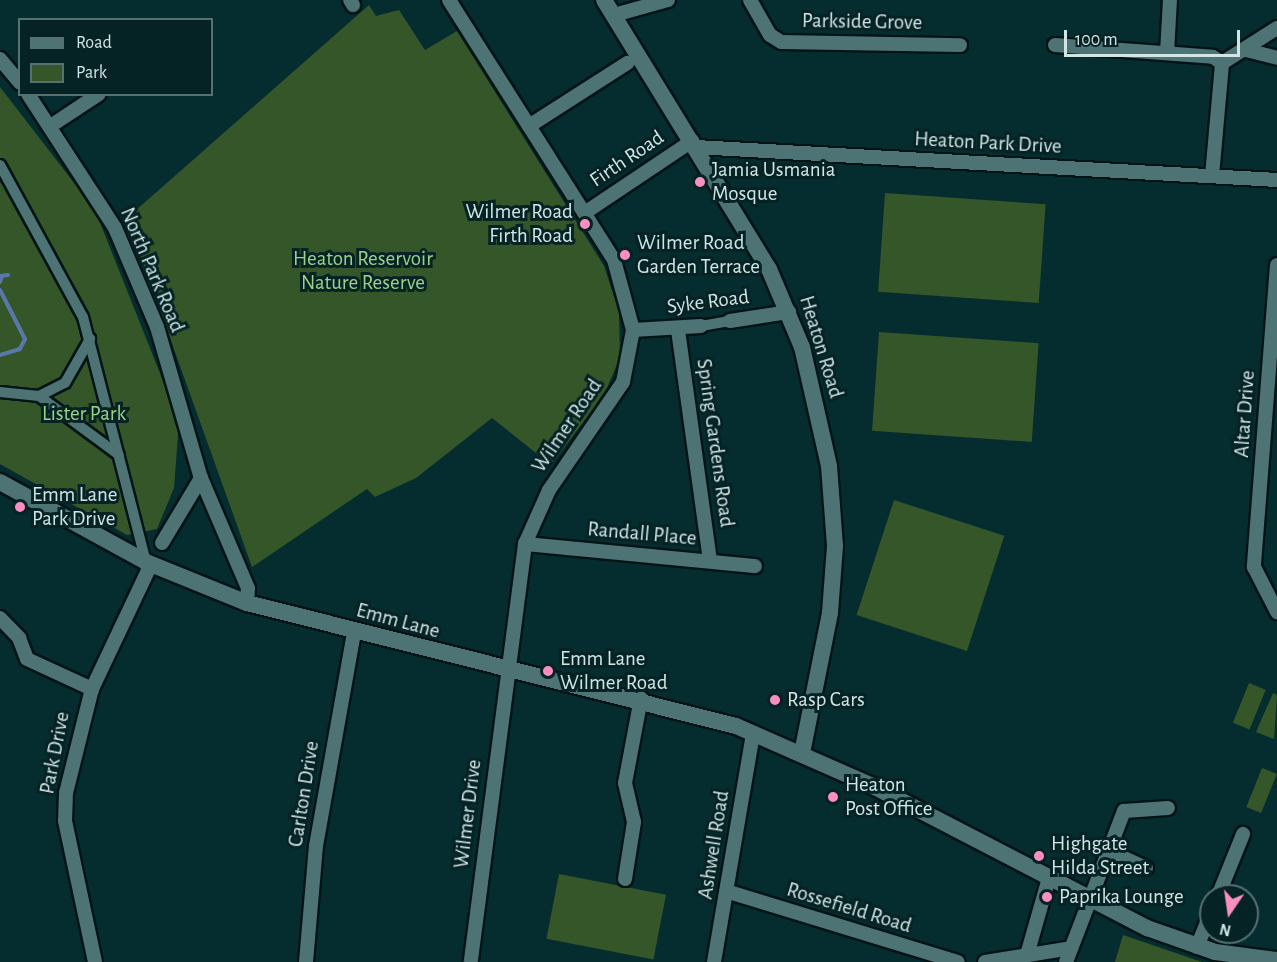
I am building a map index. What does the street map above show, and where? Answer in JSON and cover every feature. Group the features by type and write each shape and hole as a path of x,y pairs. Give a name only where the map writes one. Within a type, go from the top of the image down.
{"street":[{"name":"Wilmer Road","path":"449,0 586,212 614,260 633,330 623,382 549,490 525,544 508,671"},
{"name":"Heaton Road","path":"604,0 694,144 789,312 829,466 836,546 830,613 802,753"},
{"path":"614,15 668,0"},
{"name":"Parkside Grove","path":"750,0 770,35 781,42 960,45"},
{"path":"1167,53 1170,0"},
{"path":"1222,63 1246,50 1277,27"},
{"path":"1055,45 1213,57 1222,63"},
{"path":"1246,50 1277,58"},
{"path":"0,59 18,81"},
{"path":"530,126 627,63"},
{"path":"1212,176 1222,63"},
{"name":"North Park Road","path":"30,96 52,124 115,228 153,317 201,478"},
{"path":"52,124 96,96"},
{"name":"Heaton Park Drive","path":"694,144 1277,180"},
{"name":"Firth Road","path":"586,212 694,144"},
{"path":"0,165 78,306 90,339 118,455 148,563"},
{"name":"Altar Drive","path":"1277,265 1254,567 1277,612"},
{"name":"Syke Road","path":"633,330 678,330 789,312"},
{"name":"Spring Gardens Road","path":"678,330 710,561"},
{"path":"39,396 65,383 90,339"},
{"path":"0,392 39,396 118,455"},
{"path":"162,543 201,478"},
{"path":"201,478 248,588 247,603"},
{"name":"Emm Lane","path":"0,482 148,563 247,603 354,633 508,671 641,698 753,733 802,753 1087,898 1197,947 1213,957 1277,960"},
{"name":"Randall Place","path":"525,544 755,566"},
{"name":"Park Drive","path":"94,962 65,821 70,766 92,689 148,563"},
{"path":"0,618 19,638 27,659 92,689"},
{"name":"Carlton Drive","path":"306,962 316,846 354,633"},
{"name":"Wilmer Drive","path":"471,962 508,671"},
{"path":"626,879 634,822 625,783 641,698"},
{"name":"Ashwell Road","path":"714,962 729,892 753,733"},
{"path":"985,962 1026,955 1069,955 1087,898 1124,811 1168,808"},
{"path":"1223,884 1243,834"},
{"path":"1107,850 1146,868"},
{"path":"1026,955 1049,878"},
{"name":"Rossefield Road","path":"729,892 958,962"},
{"path":"1197,947 1199,942"}],"green space":[{"name":"Heaton Reservoir Nature Reserve","path":"369,5 376,16 399,10 425,50 457,31 604,266 619,312 620,357 605,393 551,465 492,418 416,478 375,497 367,489 252,567 127,218"},
{"name":"Lister Park","path":"0,87 95,210 179,421 174,488 157,529 127,535 0,464"},
{"path":"885,193 1046,204 1039,303 878,292"},
{"path":"879,332 1039,343 1032,442 872,431"},
{"path":"894,500 1004,536 967,651 857,615"},
{"path":"1249,683 1266,690 1250,730 1233,723"},
{"path":"1273,693 1277,695 1274,739 1256,732"},
{"path":"1262,768 1277,774 1261,813 1246,807"},
{"path":"559,874 666,895 653,960 546,939"},
{"path":"1123,935 1202,962 1115,962"}],"waterway":[{"path":"0,276 8,275"},
{"path":"0,282 2,276"},
{"path":"0,290 25,339 20,349 0,355"}],"place":[{"name":"Jamia Usmania Mosque","path":"700,182"},
{"name":"Wilmer Road Firth Road","path":"585,224"},
{"name":"Wilmer Road Garden Terrace","path":"625,255"},
{"name":"Emm Lane Park Drive","path":"20,507"},
{"name":"Emm Lane Wilmer Road","path":"548,671"},
{"name":"Rasp Cars","path":"775,700"},
{"name":"Heaton Post Office","path":"833,797"},
{"name":"Highgate Hilda Street","path":"1039,856"},
{"name":"Paprika Lounge","path":"1047,897"}]}
